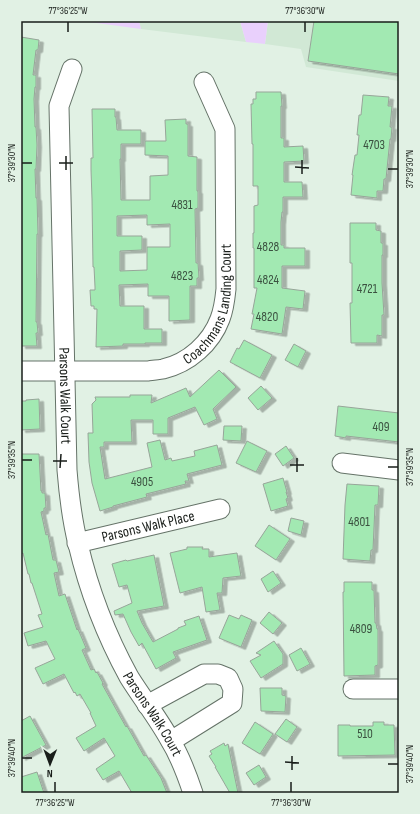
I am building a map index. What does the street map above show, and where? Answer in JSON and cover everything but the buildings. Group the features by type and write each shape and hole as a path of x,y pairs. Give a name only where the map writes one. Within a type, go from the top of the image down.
{"street":[{"name":"Parsons Walk Court","path":"72,69 59,106 67,470 70,503 77,543 86,577 100,617 130,678 171,741 193,793"},
{"name":"Coachmans Landing Court","path":"21,371 148,371 163,369 190,357 202,347 213,334 221,319 226,289 225,129 204,82"},
{"path":"342,463 399,470"},
{"name":"Parsons Walk Place","path":"77,543 220,509"},
{"path":"148,705 204,674 218,674 228,678 233,689 232,703 171,741"},
{"path":"353,689 399,689"}],"shaded area":[{"path":"82,21 139,21 141,29"},
{"path":"139,21 240,21 246,42 141,29"},
{"path":"240,21 268,21 265,44 246,42"},
{"path":"268,21 399,21 399,81 306,67 301,49 265,44"}]}
